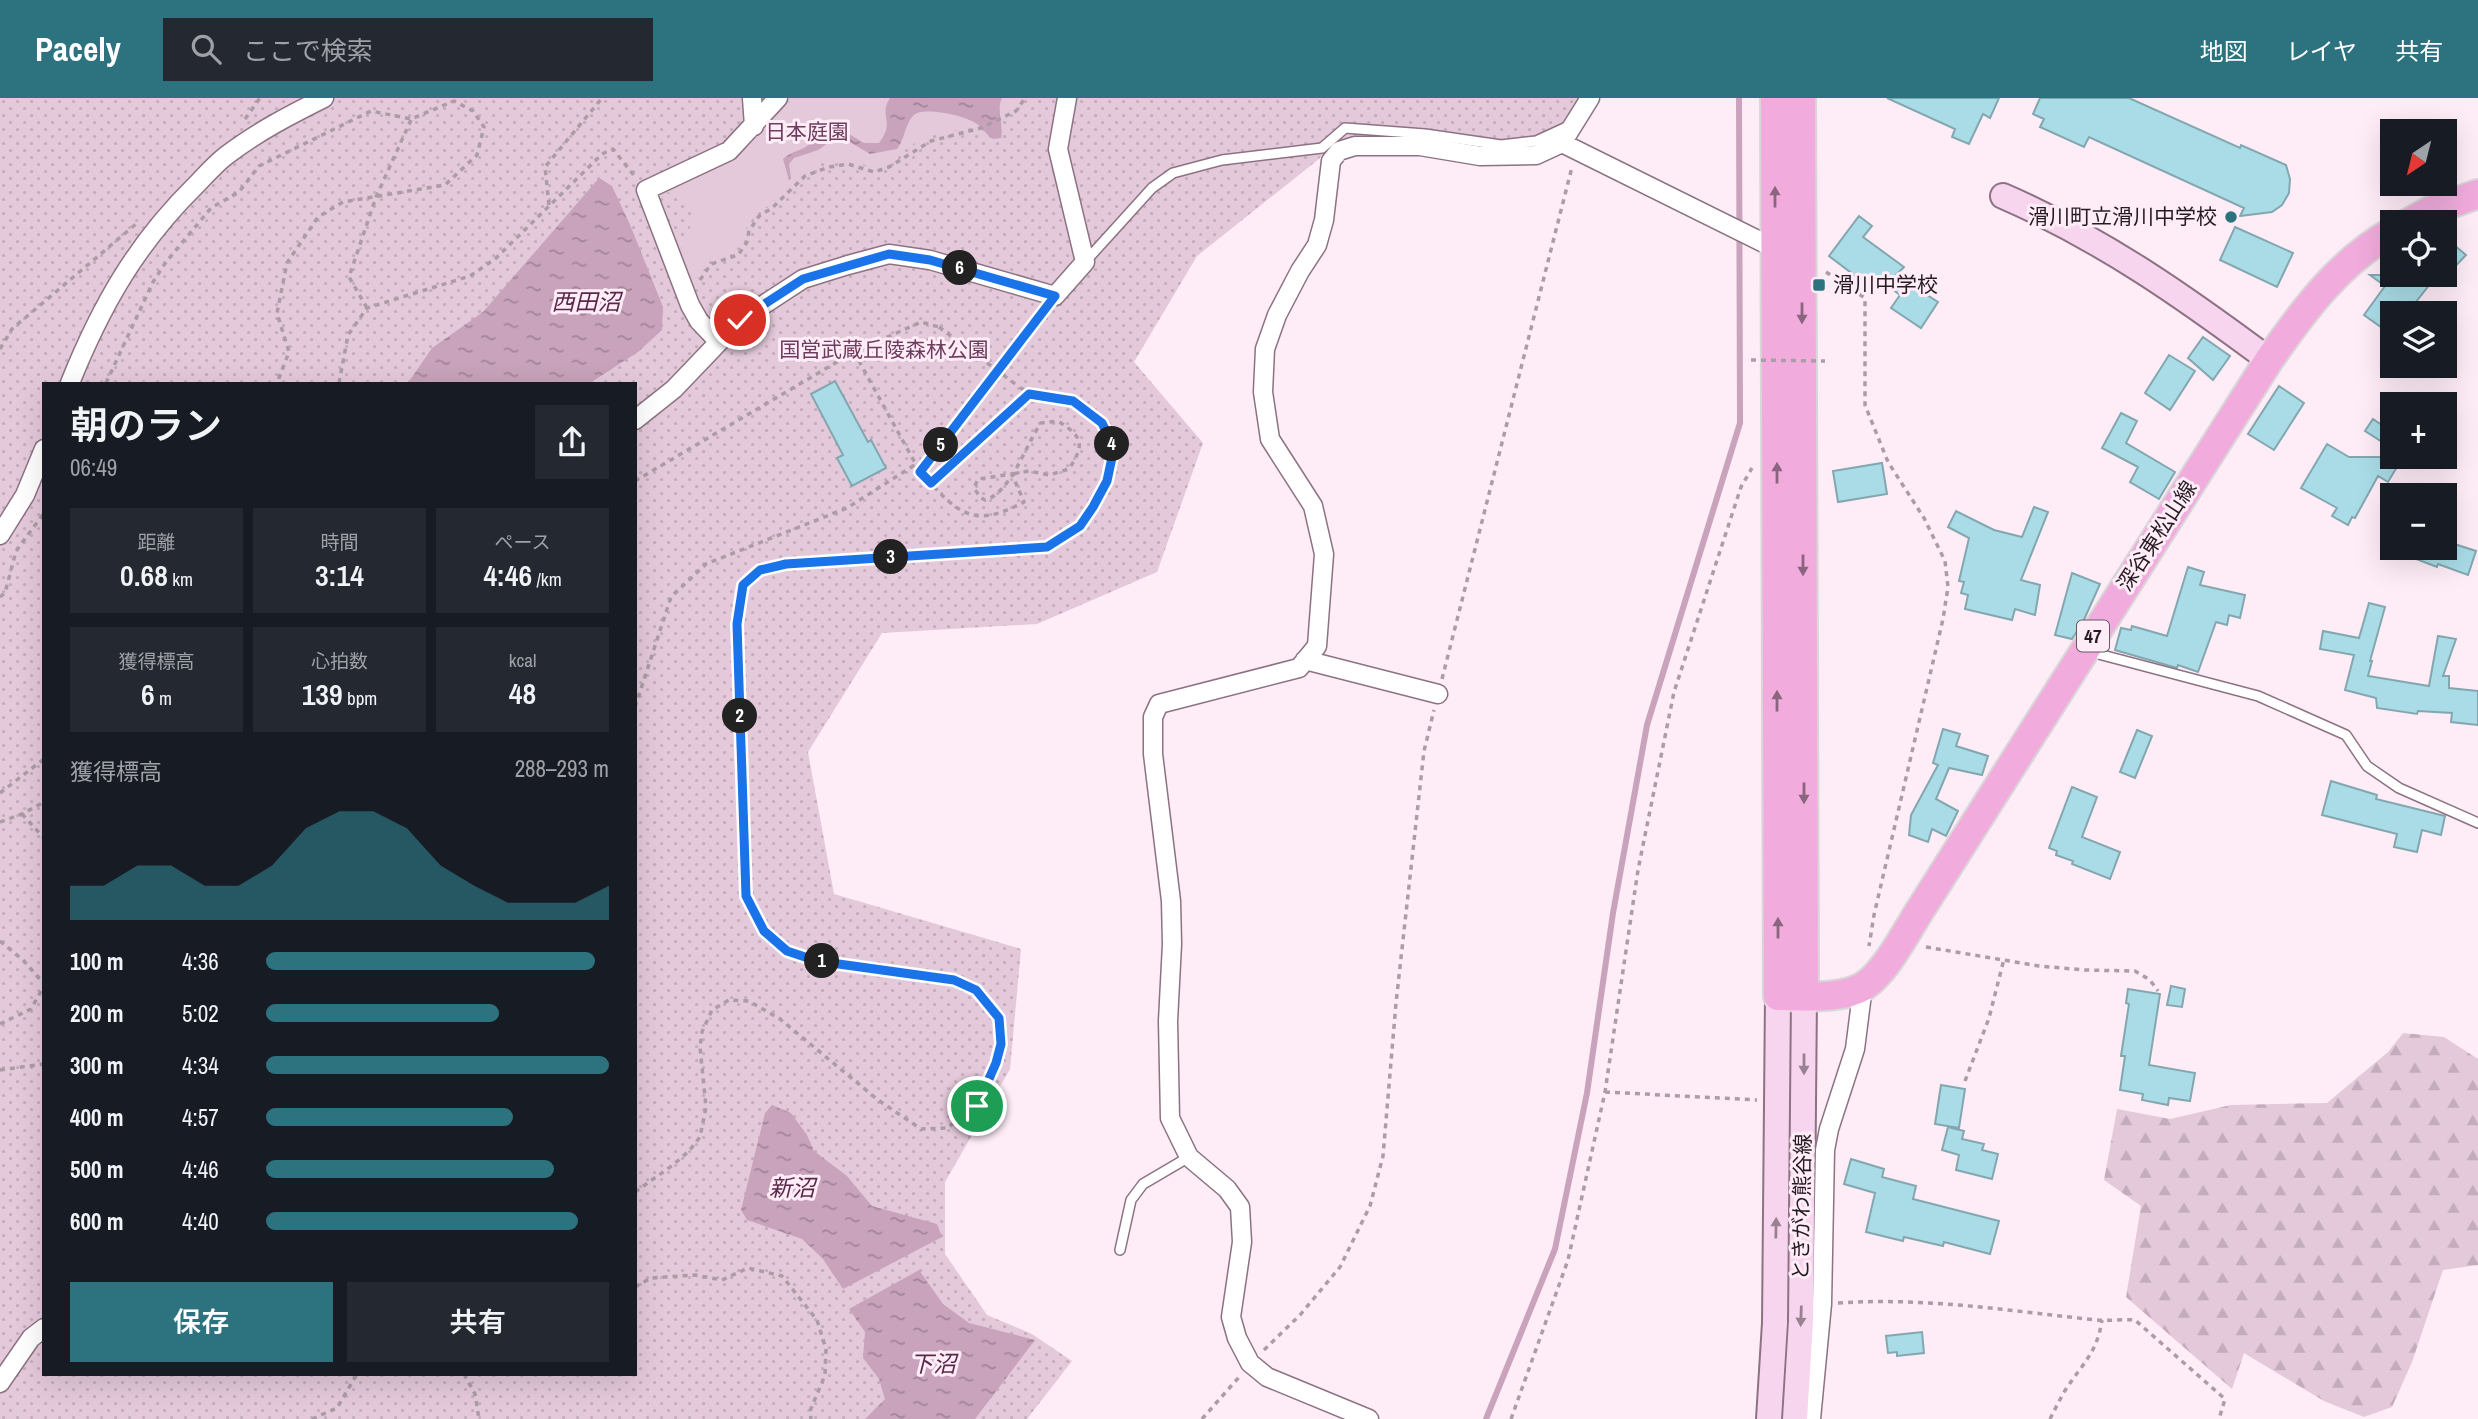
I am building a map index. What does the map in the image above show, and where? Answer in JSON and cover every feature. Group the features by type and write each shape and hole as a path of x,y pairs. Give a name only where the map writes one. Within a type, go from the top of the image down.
{"main road":[{"path":"1775,98 1791,996"},
{"path":"1791,996 1802,261 1801,98"},
{"path":"2433,210 2478,194"},
{"path":"2003,196 2092,239 2189,300 2269,360"},
{"name":"深谷東松山線","path":"1863,986 1877,974 1902,938 2269,360 2305,309 2330,281 2358,255 2380,240"},
{"path":"1791,996 1828,995 1863,986"},
{"name":"ときがわ熊谷線","path":"1769,1419 1791,996"},
{"name":"ときがわ熊谷線","path":"1791,996 1801,1307 1795,1419"}],"street":[{"path":"70,382 90,333 111,293 155,230 183,198 225,156 265,128 324,98"},
{"path":"752,98 754,126"},
{"path":"719,342 699,321 646,190 729,151 778,98"},
{"path":"637,417 674,389 740,320 803,279 889,254 930,260 1055,296 1085,262 1058,149 1067,98"},
{"path":"1569,147 1576,123 1590,98"},
{"path":"1369,1419 1267,1377 1251,1363 1237,1338 1231,1317 1242,1242 1240,1207 1227,1189 1189,1157 1170,1118 1168,1021 1171,901 1153,754 1153,717 1159,704 1299,667 1317,646 1324,554 1313,506 1270,439 1263,391 1265,349 1277,315 1317,245 1324,220 1331,161 1339,151 1355,146 1420,146 1480,156 1536,155 1569,147 1802,261"},
{"path":"0,535 25,495 42,454"},
{"path":"1305,660 1438,694"},
{"path":"1811,1419 1822,1304 1825,1150 1829,1129 1855,1049 1863,986"},
{"path":"0,1383 31,1338 42,1330"}],"lane":[{"path":"1085,262 1152,188 1173,173 1222,160 1322,148 1345,128 1425,134 1501,145 1536,141 1576,123"},
{"path":"2084,651 2258,696 2346,735 2367,766 2399,788 2478,823"},
{"path":"1121,1250 1131,1200 1143,1184 1189,1157"}],"path":[{"path":"550,205 544,167 602,98"},
{"path":"688,298 710,264 738,255 759,216 772,208 805,177 829,167 848,164 874,172 889,167 931,141 981,128 1016,111 1025,98"},
{"path":"106,382 153,282 166,262 211,208 239,192 259,166 371,111 411,119 454,101 473,111 484,127 477,155 445,185 343,202 318,218 287,264 277,313 289,352 277,382"},
{"path":"367,308 349,277 376,197 411,119"},
{"path":"1202,1419 1251,1363 1300,1315 1340,1267 1370,1206 1383,1156 1396,1003 1424,751 1569,147"},
{"path":"339,382 348,335 367,308 470,276 495,258 602,154 612,149 646,190"},
{"path":"0,349 12,329 138,223"},
{"path":"1802,261 1820,268 1865,298 1865,405 1888,462 1924,518 1945,561 1948,587 1868,951"},
{"path":"920,472 1055,296"},
{"path":"637,480 854,352 920,322 939,327 1029,394 1073,401 1102,423 1114,448 1107,481 1080,526 1047,547 786,564 760,570 743,585 737,624 746,896 764,931 787,951 817,961 954,980 976,990 999,1018 1001,1044 996,1063 977,1106 947,1128 921,1129 877,1100 780,1019 749,1001 729,1000 712,1010 702,1032 700,1047 706,1107 700,1137 673,1165 637,1191"},
{"path":"854,352 920,472 949,503 962,512 985,516 1024,502 1012,474"},
{"path":"1751,360 1825,361"},
{"path":"931,483 1029,394"},
{"path":"1012,474 993,498 985,500 974,488 978,479 1012,474 1029,471 1049,475 1069,469 1079,454 1080,442 1074,431 1058,421 1041,423 1030,438 1026,452 1012,474"},
{"path":"1511,1419 1568,1260 1605,1092 1638,870 1674,692 1741,487 1755,463"},
{"path":"637,700 671,597 706,564 847,508 916,464"},
{"path":"0,597 5,593 16,551 42,516"},
{"path":"0,793 42,761"},
{"path":"0,822 42,803"},
{"path":"22,814 42,836"},
{"path":"1902,938 1926,947 2039,966 2136,971 2150,980 2158,991"},
{"path":"0,941 24,961 42,983"},
{"path":"1965,1081 1989,1018 2004,959"},
{"path":"0,1024 31,1009 42,989"},
{"path":"0,1070 42,1064"},
{"path":"1605,1092 1763,1101"},
{"path":"637,1286 651,1279 695,1275 722,1280 748,1268 782,1276 817,1320 826,1349 825,1375 810,1411 811,1419"},
{"path":"1822,1304 1882,1300 1939,1302 2102,1320 2135,1320 2225,1399 2219,1419"},
{"path":"2050,1419 2067,1388 2093,1353 2102,1320"},
{"path":"312,1419 337,1408 357,1376"},
{"path":"465,1376 475,1394 480,1419"}],"green space":[{"name":"国営武蔵丘陵森林公園","path":"0,98 1579,98 1558,135 1533,149 1496,150 1347,140 1330,145 1319,159 1197,256 1134,362 1203,443 1157,572 1037,624 882,633 808,752 834,894 1021,949 1010,1069 945,1182 945,1254 987,1315 1032,1334 1072,1361 1027,1419 0,1419"},
{"name":"日本庭園","path":"792,98 1021,98 1006,112 967,129 931,134 903,150 891,163 876,168 852,161 828,160 804,172 769,206 757,211 738,248 709,261 699,277 692,279 681,272 677,256 690,228 689,206 686,198 667,192 673,183 692,179 725,163 753,139"},
{"path":"2403,1033 2444,1037 2478,1059 2478,1265 2443,1270 2412,1362 2392,1407 2364,1417 2324,1401 2244,1353 2232,1389 2126,1297 2141,1206 2104,1180 2117,1109 2170,1119 2231,1105 2327,1103 2388,1052"}],"water":[{"path":"890,98 1002,98 1001,138 993,139 977,124 964,118 946,113 919,112 911,118 897,149 870,154 841,137 835,138 818,150 794,158 789,164 789,180 783,159 807,146 834,125 864,143 879,143 886,129 886,110"},
{"name":"西田沼","path":"599,178 612,186 663,307 662,330 638,352 592,382 409,382 432,348 483,312"},
{"name":"新沼","path":"772,1105 791,1113 807,1135 814,1151 847,1176 872,1206 937,1224 942,1237 843,1289 823,1259 802,1239 747,1220 741,1210 765,1113"},
{"name":"下沼","path":"919,1270 943,1304 969,1323 1035,1340 975,1419 865,1419 885,1399 879,1379 863,1358 865,1332 849,1309"}],"building":[{"path":"1887,98 1999,98 1990,118 1983,114 1969,144 1952,137 1955,129"},
{"path":"2040,98 2129,98 2240,148 2241,145 2286,165 2290,179 2289,193 2282,205 2272,212 2240,216 2244,208 2089,137 2084,147 2040,127 2044,119 2033,114"},
{"path":"1859,216 1872,226 1863,237 1904,267 1896,275 1938,302 1921,328 1891,308 1900,295 1877,278 1870,287 1829,256"},
{"path":"2235,227 2293,253 2277,287 2220,260"},
{"path":"2457,247 2466,255 2457,264"},
{"path":"2370,275 2380,275 2380,282"},
{"path":"2384,287 2428,287 2417,301 2380,301 2380,326 2364,315"},
{"path":"2203,337 2230,356 2213,380 2188,358"},
{"path":"2169,355 2195,371 2170,410 2145,393"},
{"path":"835,381 868,442 871,440 886,468 852,486 837,458 843,455 811,394"},
{"path":"2279,386 2304,403 2274,450 2248,434"},
{"path":"2121,413 2137,421 2126,443 2175,472 2159,499 2130,482 2138,467 2102,448"},
{"path":"2373,419 2380,424 2380,441 2365,431"},
{"path":"2327,444 2349,457 2380,457 2380,469 2396,469 2388,482 2378,476 2355,518 2352,517 2348,525 2332,516 2337,508 2301,488"},
{"path":"1882,463 1887,494 1838,502 1833,471"},
{"path":"2034,507 2048,512 2021,580 2040,585 2035,615 2015,609 2012,620 1965,609 1968,595 1961,593 1964,582 1959,581 1969,538 1948,527 1956,511 1994,530 2022,537"},
{"path":"2457,545 2476,551 2468,575 2438,564 2437,567 2419,560 2457,560"},
{"path":"2188,567 2204,572 2200,585 2245,595 2240,618 2229,615 2227,625 2216,622 2198,672 2115,650 2121,628 2131,630 2132,626 2167,636"},
{"path":"2072,573 2100,584 2072,639 2055,635"},
{"path":"2369,603 2385,607 2368,676 2429,686 2438,636 2456,639 2443,676 2449,676 2449,688 2478,691 2478,725 2451,722 2452,713 2418,711 2417,714 2377,708 2376,698 2345,690 2354,655 2320,649 2323,631 2359,638"},
{"path":"1943,729 1960,734 1956,746 1988,756 1982,775 1949,768 1936,799 1958,811 1946,836 1932,829 1928,842 1909,835 1911,815 1938,765 1933,763"},
{"path":"2137,730 2152,736 2135,778 2120,772"},
{"path":"2331,781 2377,795 2376,799 2445,816 2441,835 2422,830 2417,852 2394,847 2397,834 2322,815"},
{"path":"2072,787 2097,797 2082,837 2120,852 2110,879 2072,864 2073,861 2056,855 2057,851 2049,848"},
{"path":"2171,986 2185,989 2182,1007 2167,1005"},
{"path":"2128,989 2160,994 2149,1065 2195,1073 2190,1101 2169,1098 2168,1105 2142,1100 2143,1094 2120,1090 2125,1056 2121,1056 2129,1004 2126,1003"},
{"path":"1941,1085 1965,1089 1959,1128 1935,1124"},
{"path":"1948,1127 1964,1131 1962,1139 1984,1144 1982,1150 1998,1154 1992,1179 1956,1170 1959,1155 1942,1150"},
{"path":"1851,1159 1884,1169 1882,1177 1916,1186 1913,1199 1999,1221 1990,1254 1944,1242 1943,1246 1904,1237 1903,1241 1866,1232 1875,1193 1844,1184"},
{"path":"1922,1332 1924,1353 1897,1356 1897,1352 1888,1353 1886,1336"}],"waterway":[{"path":"1486,1419 1555,1249 1587,1093 1613,913 1647,725 1740,423 1739,98"}],"place":[{"name":"滑川町立滑川中学校","path":"2231,217"},
{"name":"滑川中学校","path":"1819,285"}],"route":[{"path":"740,320 803,279 889,254 930,260 1055,296 920,472 931,483 1029,394 1073,401 1102,423 1114,448 1107,481 1093,507 1080,526 1047,547 786,564 760,570 743,585 737,624 746,896 764,931 787,951 817,961 954,980 976,990 999,1018 1001,1044 996,1063 977,1106"}]}
